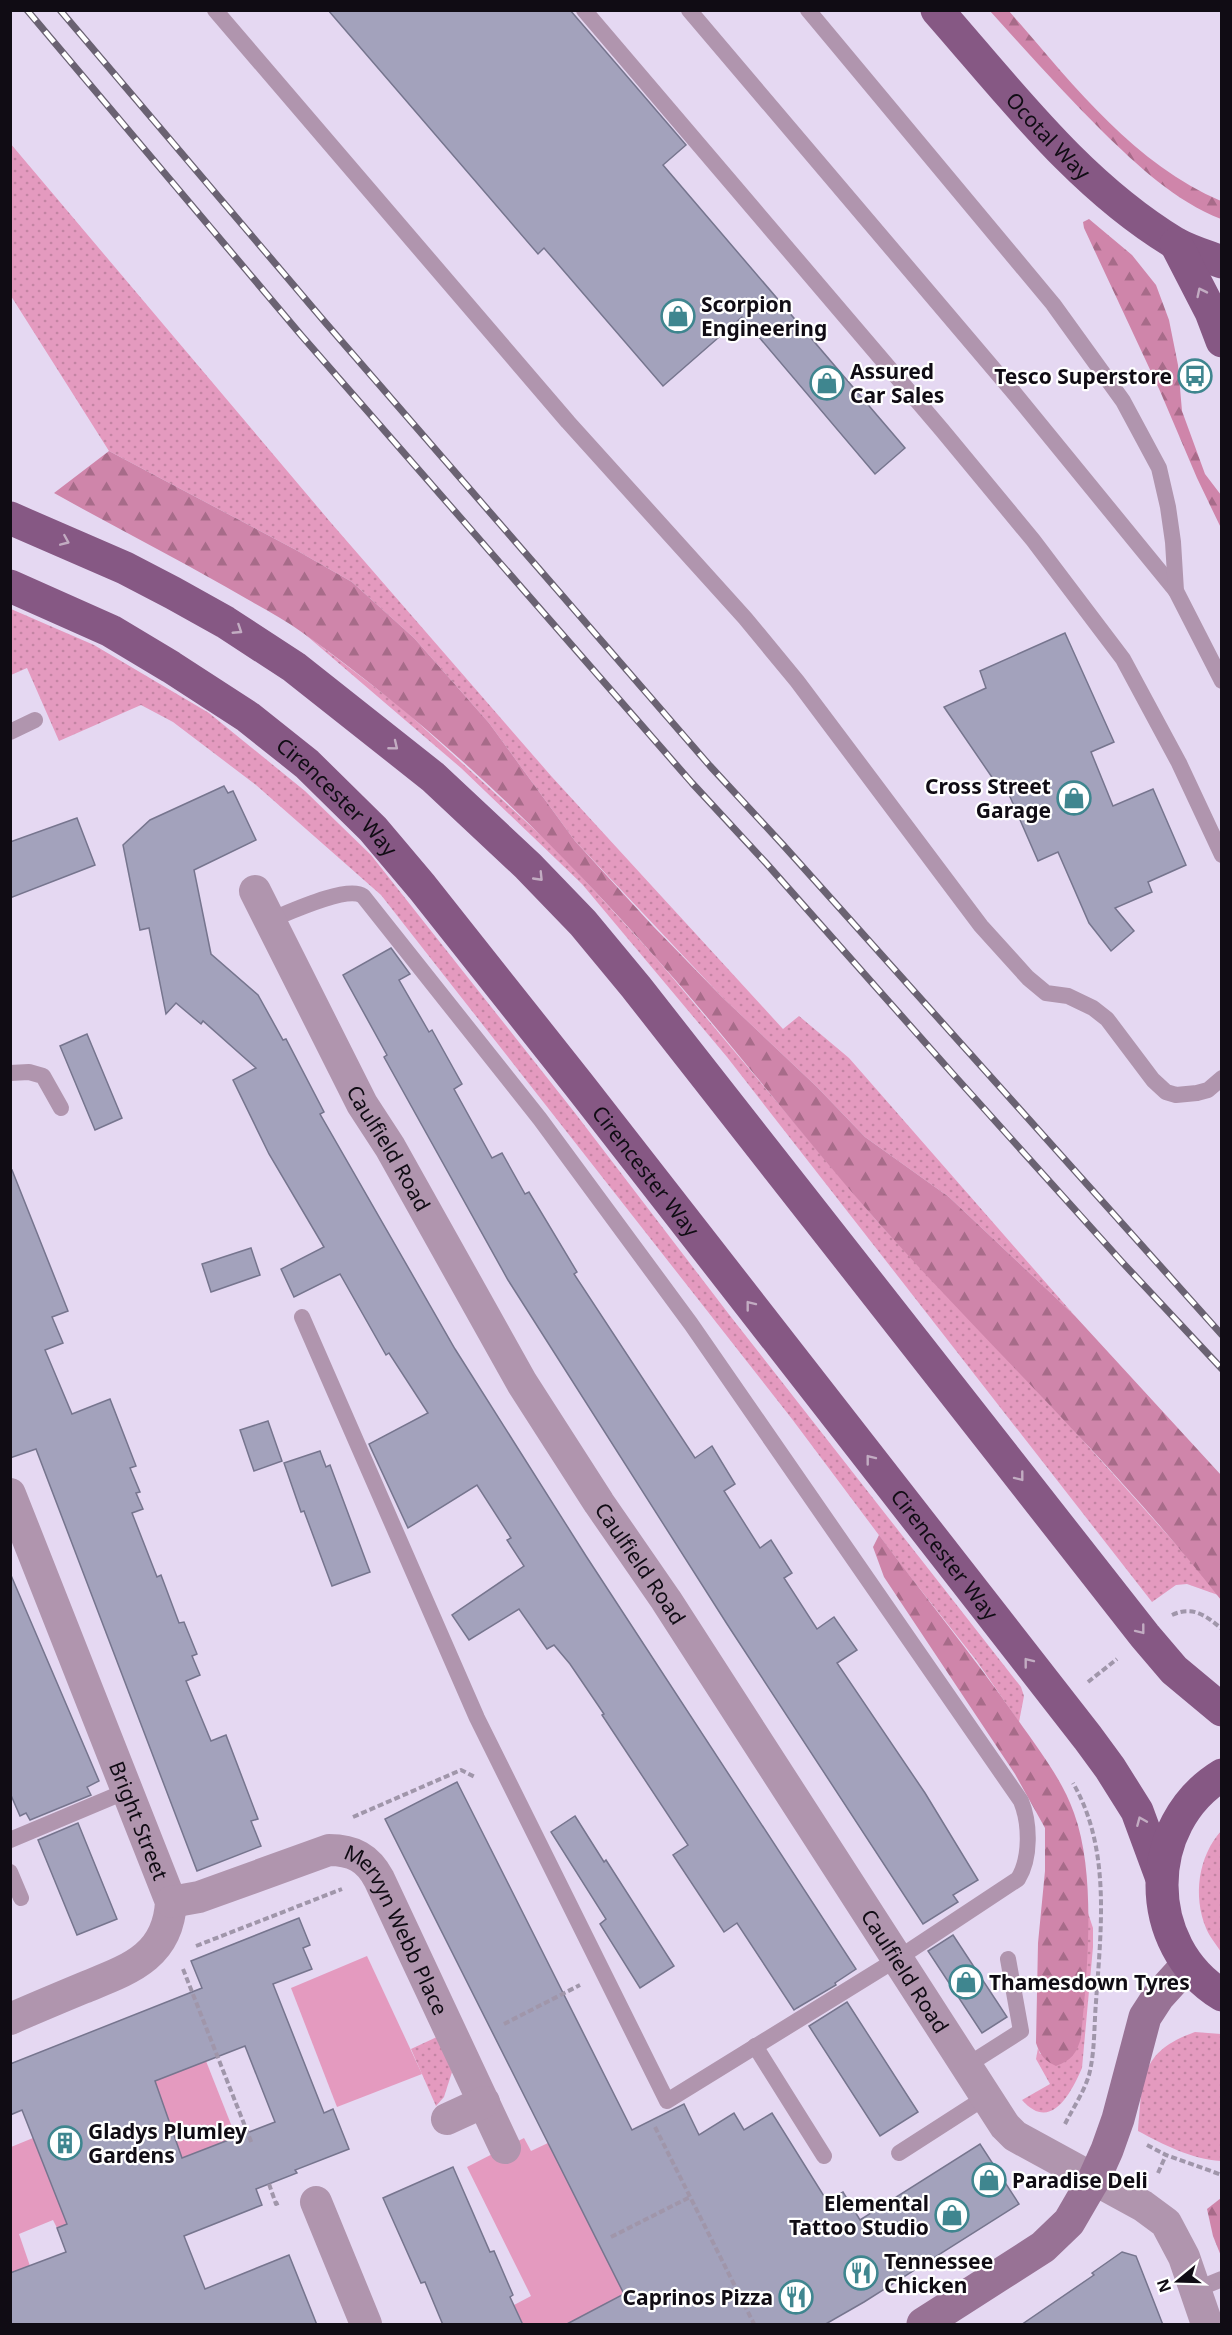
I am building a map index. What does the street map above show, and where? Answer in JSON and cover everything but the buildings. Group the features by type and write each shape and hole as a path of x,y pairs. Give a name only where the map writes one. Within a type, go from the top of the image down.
{"main road":[{"name":"Ocotal Way","path":"937,10 1052,141 1084,174 1176,244 1221,262"},
{"name":"Ocotal Way","path":"1176,244 1206,301 1221,341"},
{"path":"10,518 125,568 173,592 225,622 294,667 433,777 528,866 583,923 636,987 1145,1636 1174,1670 1221,1710"},
{"name":"Cirencester Way","path":"10,586 111,632 171,667 248,717 307,764 373,829 422,887 579,1085 1099,1753 1137,1811 1161,1876"},
{"path":"1221,1775 1191,1800 1176,1823 1165,1849 1161,1876 1162,1907 1171,1938 1187,1965 1210,1988 1221,1995"}],"street":[{"name":"Caulfield Road","path":"255,891 362,1104 395,1156 522,1383 599,1503 679,1620 1005,2126 1014,2136 1143,2206 1166,2223 1184,2257 1208,2285 1207,2325"},
{"name":"Bright Street","path":"10,1494 129,1790 171,1902 168,1947"},
{"name":"Mervyn Webb Place","path":"171,1902 199,1897 329,1850 344,1850 362,1857 376,1875 505,2148"},
{"path":"10,2019 127,1970 168,1947"},
{"path":"923,2325 1050,2241 1069,2222 1094,2179 1118,2119 1145,2017 1158,1997 1187,1965"},
{"path":"447,2119 484,2102"},
{"path":"316,2202 366,2325"}],"lane":[{"path":"215,10 568,422 746,618 797,681 974,918 1028,978 1046,993 1068,996 1093,1008 1107,1019 1153,1080 1166,1092 1176,1095 1197,1093 1208,1090 1221,1078"},
{"path":"584,10 942,430 1033,540 1123,659 1179,763 1221,855"},
{"path":"689,10 1015,394 1176,591 1221,681"},
{"path":"808,10 1053,304 1124,401 1159,468 1173,542 1176,591"},
{"path":"10,732 35,720"},
{"path":"270,920 337,896 359,893 540,1119 691,1324 1021,1801 1026,1821 1026,1859 1018,1879 897,1959 667,2101 477,1718 302,1317"},
{"path":"10,1073 28,1072 42,1076 61,1108"},
{"path":"10,1840 129,1790"},
{"path":"10,1872 21,1898"},
{"path":"966,2066 1021,2031 1008,1959"},
{"path":"755,2046 824,2156"},
{"path":"899,2154 986,2097"}],"path":[{"path":"252,2144 186,1976 168,1947 376,1875"},
{"path":"1074,2108 1083,2090 1090,2065 1101,1931"},
{"path":"504,2024 583,1983"},
{"path":"1166,2155 1221,2175"},
{"path":"611,2237 690,2197"}],"shaded area":[{"path":"10,143 332,524 552,777 783,1029 799,1016 849,1058 1075,1316 949,1197 865,1137 817,1087 722,997 575,841 489,723 414,638 352,582 109,451 11,296"},
{"path":"11,609 94,645 209,713 305,791 371,855 575,1113 731,1317 1021,1687 1024,1696 1019,1722 976,1660 905,1570 792,1419 381,895 256,785 173,722 141,705 59,741 27,668 11,675"},
{"path":"300,630 402,708 558,851 656,958 876,1220 1070,1426 1199,1570 1218,1595 1187,1584 1176,1585 1152,1602 727,1057 582,884 461,768"},
{"path":"1221,1831 1221,1952 1206,1928 1199,1890 1207,1853"},
{"path":"1088,1913 1093,1928 1093,1947 1082,2068 1066,2098 1059,2106 1051,2111 1042,2112 1032,2109 1022,2100 1050,2084 1036,2059 1038,2048 1040,2054 1081,2038"},
{"path":"367,1956 422,2074 337,2107 291,1988"},
{"path":"1195,2032 1221,2034 1221,2161 1188,2154 1138,2131 1143,2082 1147,2070 1163,2049"},
{"path":"439,2036 452,2072 444,2097 436,2106 411,2049"},
{"path":"206,2061 236,2137 111,2186 82,2110"},
{"path":"33,2138 67,2224 57,2228 53,2220 19,2234 30,2266 11,2273 11,2147"},
{"path":"524,2138 531,2151 548,2143 624,2294 590,2312 596,2324 523,2324 514,2305 531,2296 467,2167"}],"green space":[{"path":"990,11 1009,11 1080,92 1131,143 1189,185 1221,201 1221,219 1173,193 1130,157 1074,102"},
{"path":"1089,219 1132,255 1156,285 1169,320 1178,365 1182,411 1205,474 1221,495 1221,528 1084,228 1083,222"},
{"path":"109,451 352,582 414,638 489,723 575,841 722,997 817,1087 865,1137 949,1197 1075,1316 1221,1475 1221,1600 1181,1550 1096,1454 876,1220 712,1023 616,913 489,785 399,706 296,628 54,493"},
{"path":"879,1535 1034,1742 1057,1777 1074,1813 1086,1865 1088,1924 1086,1984 1079,2044 1070,2059 1056,2066 1043,2057 1036,2043 1038,1943 1045,1871 1045,1828 1015,1774 884,1577 873,1547"},
{"path":"1221,2198 1221,2256 1213,2236 1207,2209"}],"railway":[{"path":"27,10 301,335 692,783 1122,1262 1222,1369"},
{"path":"60,10 324,321 710,766 1222,1335"}],"place":[{"name":"Scorpion Engineering","path":"678,316"},
{"name":"Tesco Superstore","path":"1195,376"},
{"name":"Assured Car Sales","path":"827,383"},
{"name":"Cross Street Garage","path":"1074,798"},
{"name":"Thamesdown Tyres","path":"966,1982"},
{"name":"Gladys Plumley Gardens","path":"65,2143"},
{"name":"Paradise Deli","path":"989,2180"},
{"name":"Elemental Tattoo Studio","path":"952,2215"},
{"name":"Tennessee Chicken","path":"861,2273"},
{"name":"Caprinos Pizza","path":"796,2297"}]}
